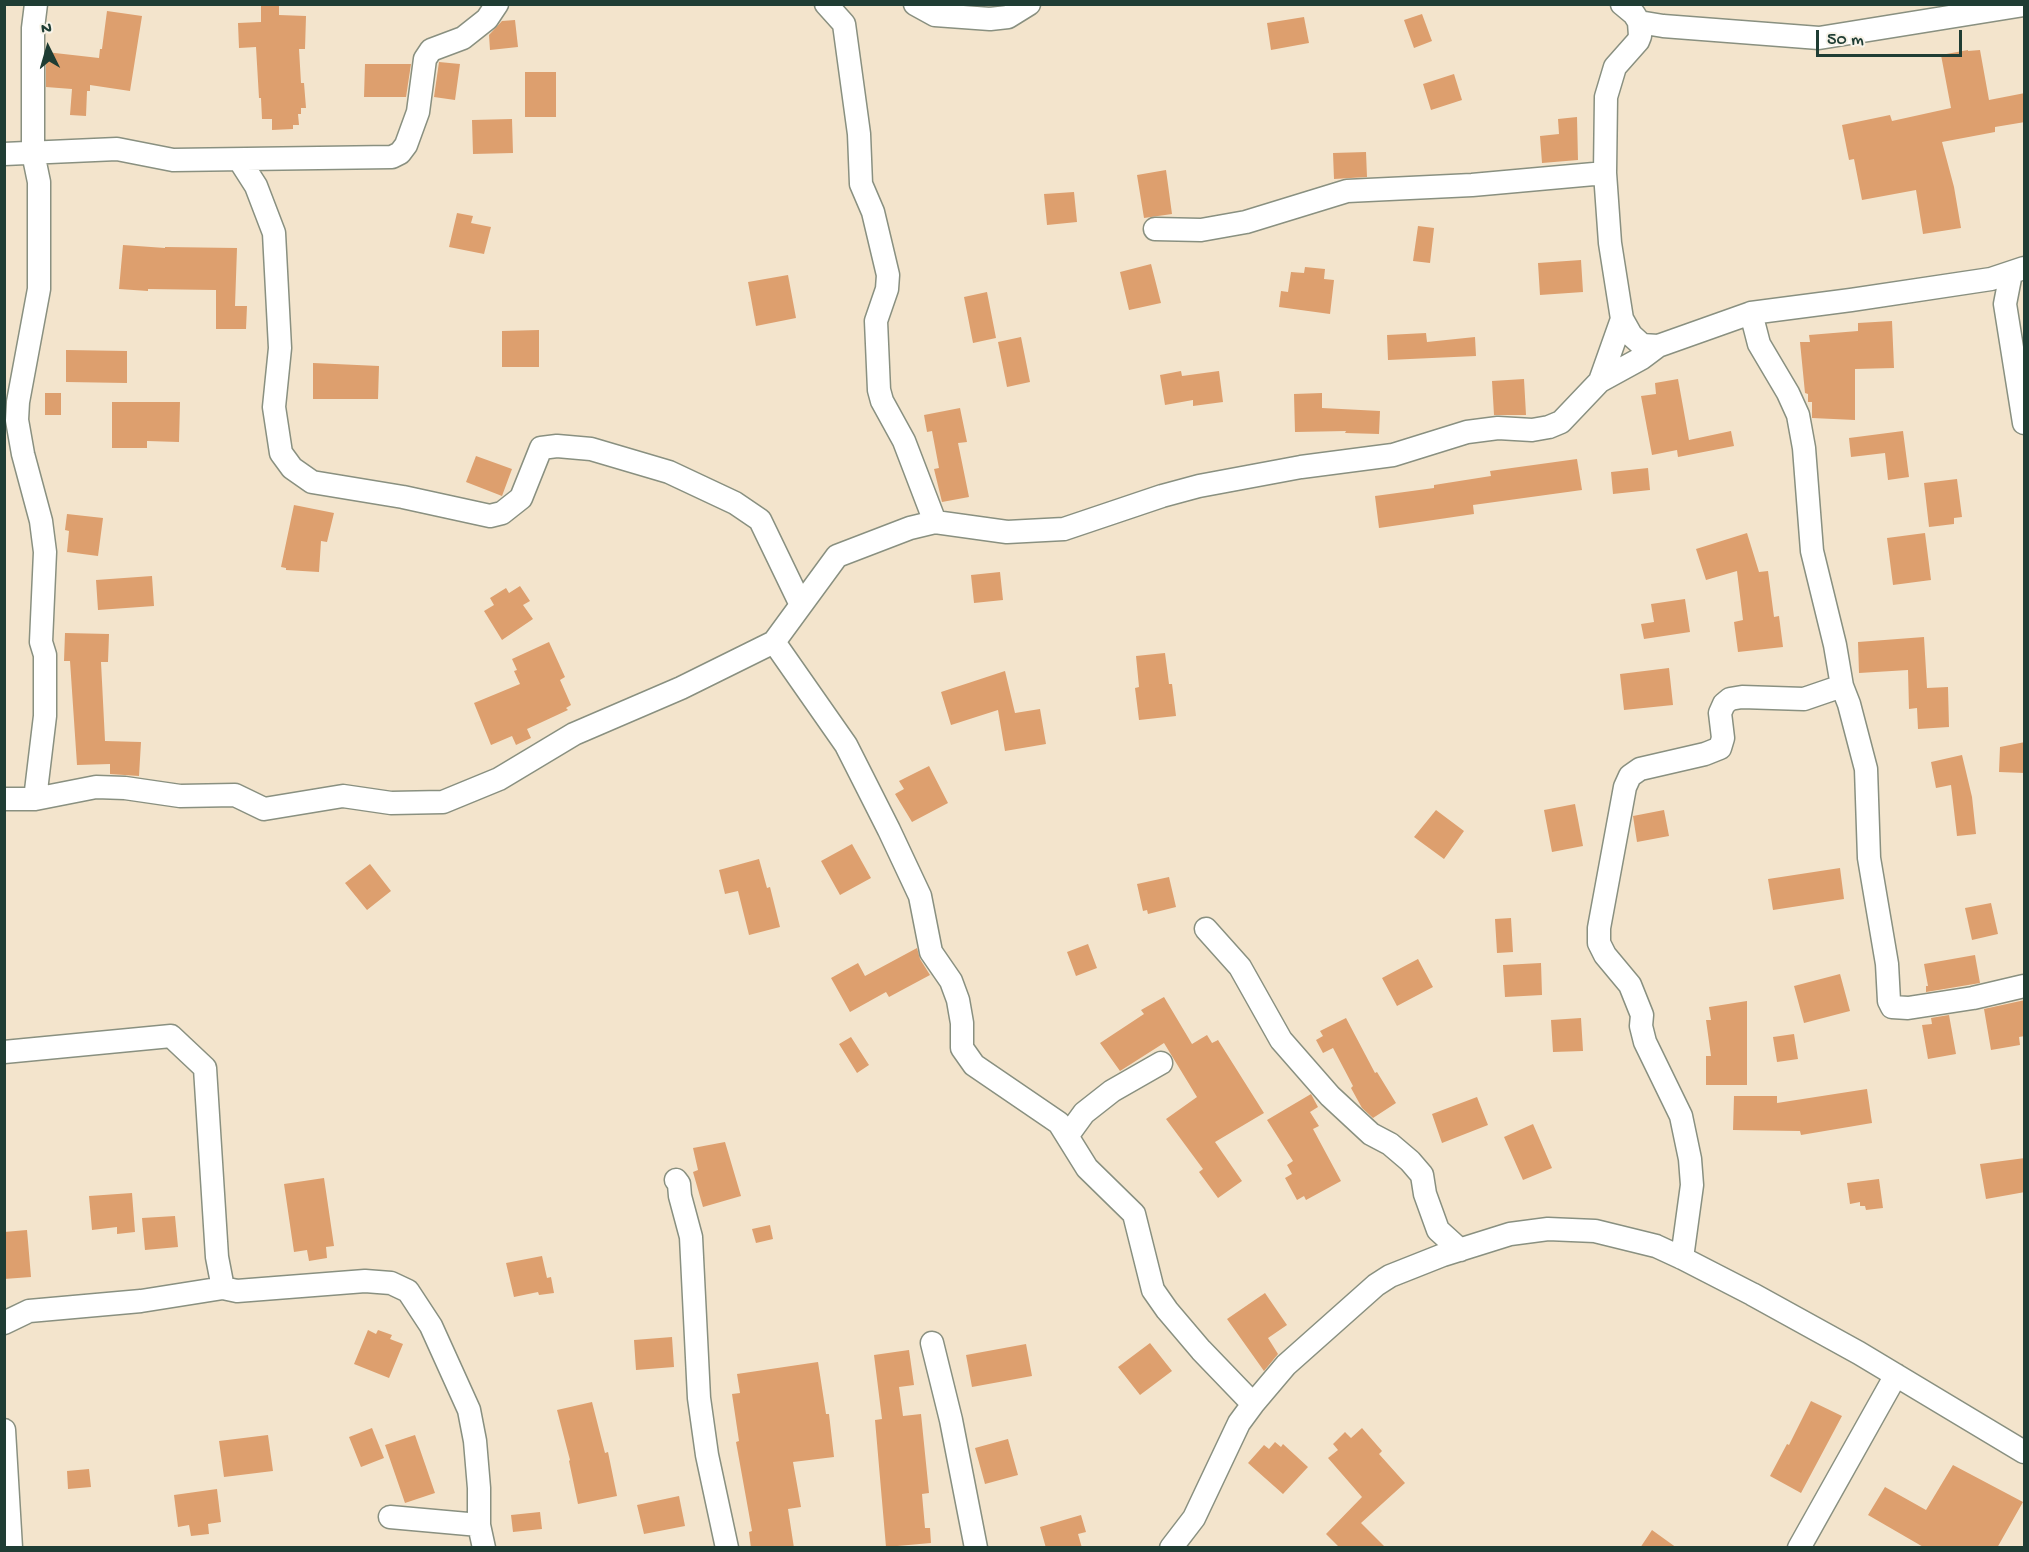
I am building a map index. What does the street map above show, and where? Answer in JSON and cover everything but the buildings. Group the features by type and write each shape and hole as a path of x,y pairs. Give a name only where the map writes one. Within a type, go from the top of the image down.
{"street":[{"path":"35,799 45,716 45,655 41,642 45,552 41,521 23,454 17,420 18,402 39,289 39,182 33,153 33,28 36,4"},
{"path":"4,154 117,149 173,160 240,161 392,157 400,153 406,145 418,112 425,59 431,50 463,38 487,19 497,4"},
{"path":"826,4 844,24 858,124 861,184 873,212 888,275 887,289 876,321 879,390 882,401 904,441 935,522"},
{"path":"915,4 935,15 990,19 1008,17 1029,4"},
{"path":"1623,4 1639,22 1640,36 1615,67 1608,89 1605,173 1610,243 1622,319 1631,335 1642,345 1658,346"},
{"path":"1639,22 1663,26 1819,38 2025,5"},
{"path":"240,161 256,186 274,233 280,348 274,407 281,453 292,468 312,482 403,497 490,516 502,513 521,498 541,448 557,446 591,449 669,472 735,503 760,520 801,605"},
{"path":"1155,230 1201,230 1246,222 1347,191 1472,185 1605,173"},
{"path":"4,799 35,799 96,787 124,788 180,796 235,795 264,809 343,796 391,804 443,802 499,779 574,734 681,688 774,642 837,556 910,528 935,522 1007,532 1064,529 1199,486 1301,467 1393,455 1467,432 1498,428 1532,430 1549,427 1561,422 1600,381 1642,358 1658,346 1750,313 1991,279 2018,270"},
{"path":"2018,270 2005,303 2025,423"},
{"path":"1750,313 1760,344 1798,415 1804,448 1812,551 1835,645 1842,686 1850,704 1866,769 1869,858 1887,964 1889,1001 1892,1007 1908,1008 1973,998 2025,986"},
{"path":"1600,381 1622,319"},
{"path":"774,642 846,745 907,867 920,896 931,952 951,981 958,1000 962,1023 962,1048 974,1065 1059,1123 1087,1168 1134,1214 1153,1290 1201,1350 1253,1404"},
{"path":"1682,1258 1692,1185 1690,1159 1681,1116 1646,1042 1641,1026 1642,1015 1630,985 1605,955 1599,943 1599,928 1624,787 1630,776 1640,769 1705,754 1720,748 1723,738 1720,714 1724,704 1730,699 1742,697 1804,699 1842,686"},
{"path":"1206,929 1240,967 1281,1040 1330,1096 1371,1134 1389,1144 1422,1175 1425,1194 1438,1230 1460,1250"},
{"path":"4,1052 171,1036 205,1068 217,1257 223,1288"},
{"path":"1068,1135 1084,1113 1112,1091 1161,1063"},
{"path":"676,1180 679,1184 691,1237 699,1398 707,1455 727,1548"},
{"path":"1171,1548 1194,1518 1239,1423 1253,1404 1286,1365 1376,1285 1390,1276 1460,1250 1510,1234 1548,1229 1595,1231 1656,1246 1682,1258 1752,1294 1896,1375 2025,1452"},
{"path":"4,1323 29,1311 141,1301 223,1288 237,1291 365,1281 391,1283 408,1291 431,1326 469,1410 475,1441 479,1525 484,1548"},
{"path":"932,1343 951,1420 976,1548"},
{"path":"1799,1548 1896,1375"},
{"path":"4,1430 11,1548"},
{"path":"390,1517 479,1525"}]}
